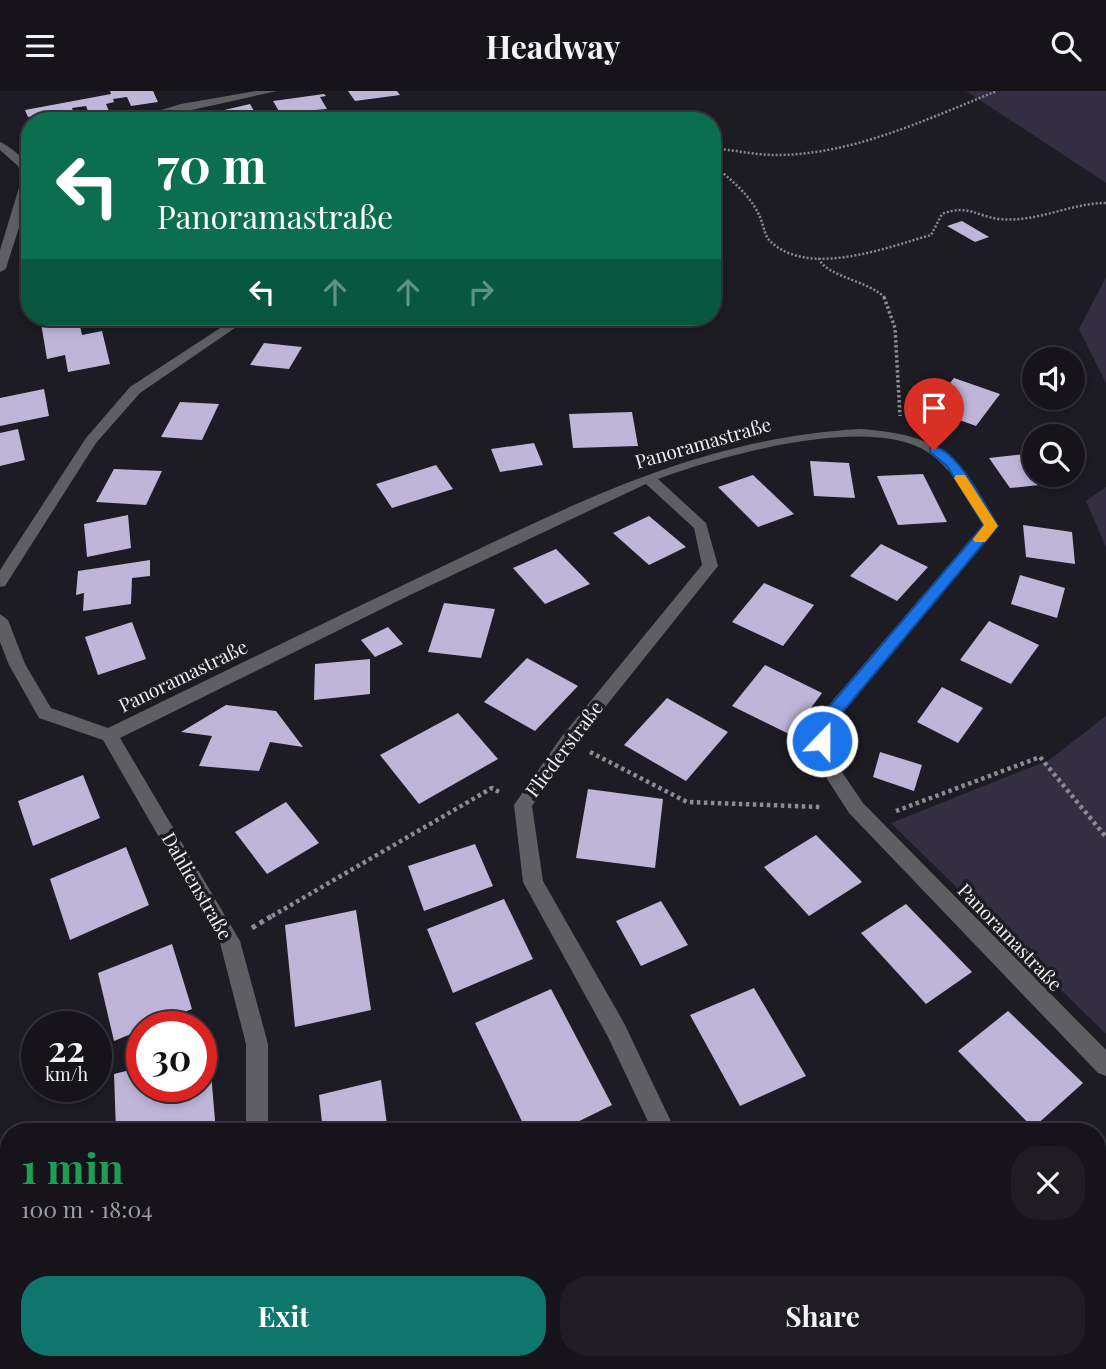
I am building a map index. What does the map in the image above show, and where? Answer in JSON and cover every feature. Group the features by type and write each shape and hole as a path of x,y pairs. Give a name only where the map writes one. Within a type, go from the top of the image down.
{"street":[{"path":"163,112 272,91"},
{"path":"0,145 10,153"},
{"path":"0,269 21,198"},
{"path":"0,582 91,441 135,390 231,326"},
{"name":"Panoramastraße","path":"0,620 17,665 45,713 109,735 434,577 648,478 757,445 835,435 880,434 918,442 952,464 991,526 822,725 822,757 856,808 1106,1065"},
{"name":"Fliederstraße","path":"648,478 701,526 709,566 568,741 523,805 533,882 616,1030 661,1123"},
{"name":"Dahlienstraße","path":"109,735 230,941 257,1044 257,1123"}],"path":[{"path":"721,149 777,155 821,151 859,141 997,91"},
{"path":"721,171 744,192 759,214 768,239 793,253 819,258 852,254 931,235 942,214 952,210 968,209 999,219 1048,216 1093,203 1106,203"},
{"path":"819,258 819,262 826,269 856,278 880,291 892,308 900,419"},
{"path":"568,741 687,802 856,808 886,814 985,780 1040,757 1106,837"},
{"path":"230,941 492,788"}],"shaded area":[{"path":"966,91 1106,91 1106,183"},
{"path":"1106,277 1106,383 1079,329"},
{"path":"1106,487 1106,547 1086,501"},
{"path":"1106,716 1106,1034 891,823 1049,760"}],"building":[{"path":"110,91 153,91 158,102 131,106 127,97 113,99 114,102 106,104 109,111 102,112 88,112 86,106 64,112 25,110 111,94"},
{"path":"348,91 397,91 400,95 355,101"},
{"path":"324,94 326,96 320,97 327,109 279,112 273,101"},
{"path":"250,104 255,112 216,112"},
{"path":"962,221 989,237 975,242 947,226"},
{"path":"42,326 80,326 82,335 102,331 110,364 68,372 65,355 47,359"},
{"path":"264,343 302,347 289,369 250,365"},
{"path":"954,378 1000,394 976,426 929,409"},
{"path":"44,389 49,416 0,426 0,398"},
{"path":"180,402 219,404 202,440 161,437"},
{"path":"632,412 638,446 573,448 569,414"},
{"path":"18,429 25,460 0,466 0,433"},
{"path":"534,443 543,465 500,472 491,449"},
{"path":"1022,454 1022,487 1010,488 989,458"},
{"path":"810,461 849,463 855,498 814,496"},
{"path":"436,465 453,489 392,508 376,484"},
{"path":"114,469 162,471 146,505 96,502"},
{"path":"923,474 947,522 898,525 877,476"},
{"path":"753,475 794,514 758,527 718,487"},
{"path":"128,515 131,548 87,557 84,524"},
{"path":"649,516 686,547 649,565 613,533"},
{"path":"1023,525 1072,532 1075,564 1026,557"},
{"path":"881,544 928,567 897,601 850,576"},
{"path":"556,549 590,584 545,604 513,568"},
{"path":"150,560 150,576 132,578 131,604 83,611 84,593 76,595 78,571"},
{"path":"1020,575 1065,588 1057,618 1011,604"},
{"path":"764,583 814,605 783,646 732,622"},
{"path":"444,603 495,609 481,658 428,652"},
{"path":"989,621 1039,645 1011,684 960,660"},
{"path":"132,622 146,659 98,675 85,637"},
{"path":"388,627 403,644 375,657 361,640"},
{"path":"527,658 578,686 535,731 484,702"},
{"path":"370,659 370,694 314,700 315,664"},
{"path":"765,665 822,693 791,735 732,706"},
{"path":"942,687 983,708 958,743 917,722"},
{"path":"667,698 728,732 686,781 624,745"},
{"path":"226,705 276,711 303,747 270,742 259,771 199,766 212,736 181,732"},
{"path":"458,713 498,759 419,804 380,755"},
{"path":"880,752 922,765 914,791 873,777"},
{"path":"83,775 100,818 33,846 18,801"},
{"path":"588,789 663,799 655,868 576,858"},
{"path":"286,802 319,843 267,874 235,832"},
{"path":"816,835 862,882 809,916 764,867"},
{"path":"475,844 493,886 424,911 408,866"},
{"path":"126,847 149,905 70,940 50,879"},
{"path":"504,899 533,959 453,993 427,929"},
{"path":"661,901 688,945 641,966 616,921"},
{"path":"906,904 972,972 926,1004 861,933"},
{"path":"356,910 371,1010 295,1027 285,925"},
{"path":"172,944 192,1009 126,1011 126,1036 114,1041 112,1011 107,1011 98,973"},
{"path":"754,988 806,1076 740,1106 690,1015"},
{"path":"551,989 612,1105 575,1123 523,1123 475,1023"},
{"path":"1008,1011 1083,1083 1039,1123 1028,1123 958,1051"},
{"path":"126,1071 126,1102 213,1102 215,1123 116,1123 114,1074"},
{"path":"381,1080 387,1123 322,1123 319,1095"}],"slow traffic":[{"path":"960,478 991,526 980,539"}],"route":[{"path":"822,741 822,725 991,526 952,464 934,450"}]}
